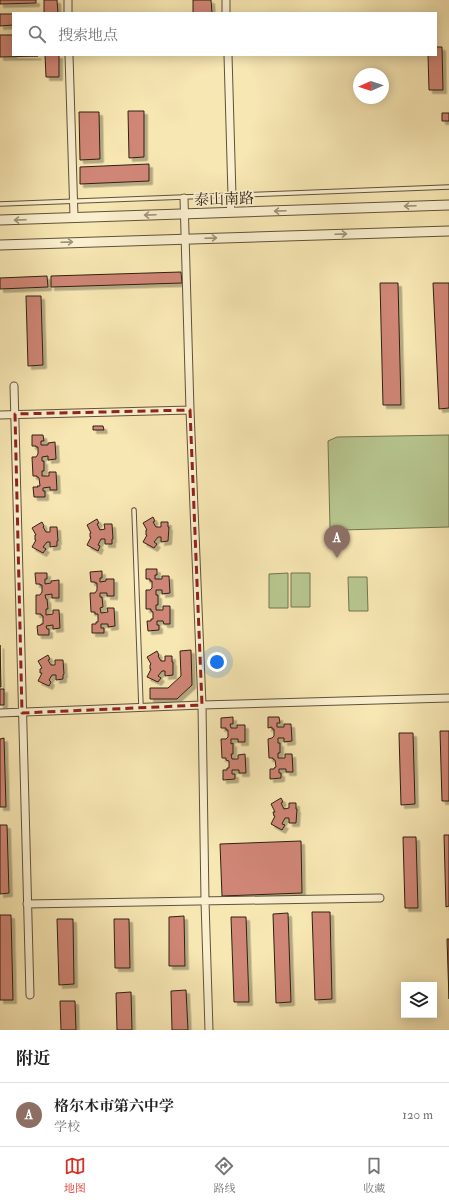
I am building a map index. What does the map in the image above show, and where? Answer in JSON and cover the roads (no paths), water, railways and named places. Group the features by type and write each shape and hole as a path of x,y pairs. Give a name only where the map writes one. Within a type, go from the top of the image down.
{"street":[{"path":"68,0 68,12"},
{"path":"226,0 226,12"},
{"path":"69,56 74,217"},
{"path":"228,56 232,196 230,212"},
{"path":"184,198 190,410 202,705 205,901 209,1030"},
{"name":"泰山南路","path":"0,220 449,205"},
{"path":"0,244 449,231"},
{"path":"14,386 30,995"},
{"path":"0,415 190,410"},
{"path":"0,713 202,705 449,698"},
{"path":"27,904 380,898"}],"lane":[{"path":"0,204 449,187"},
{"path":"134,510 141,708"}],"place":[{"name":"格尔木市第六中学","path":"337,558"}]}
